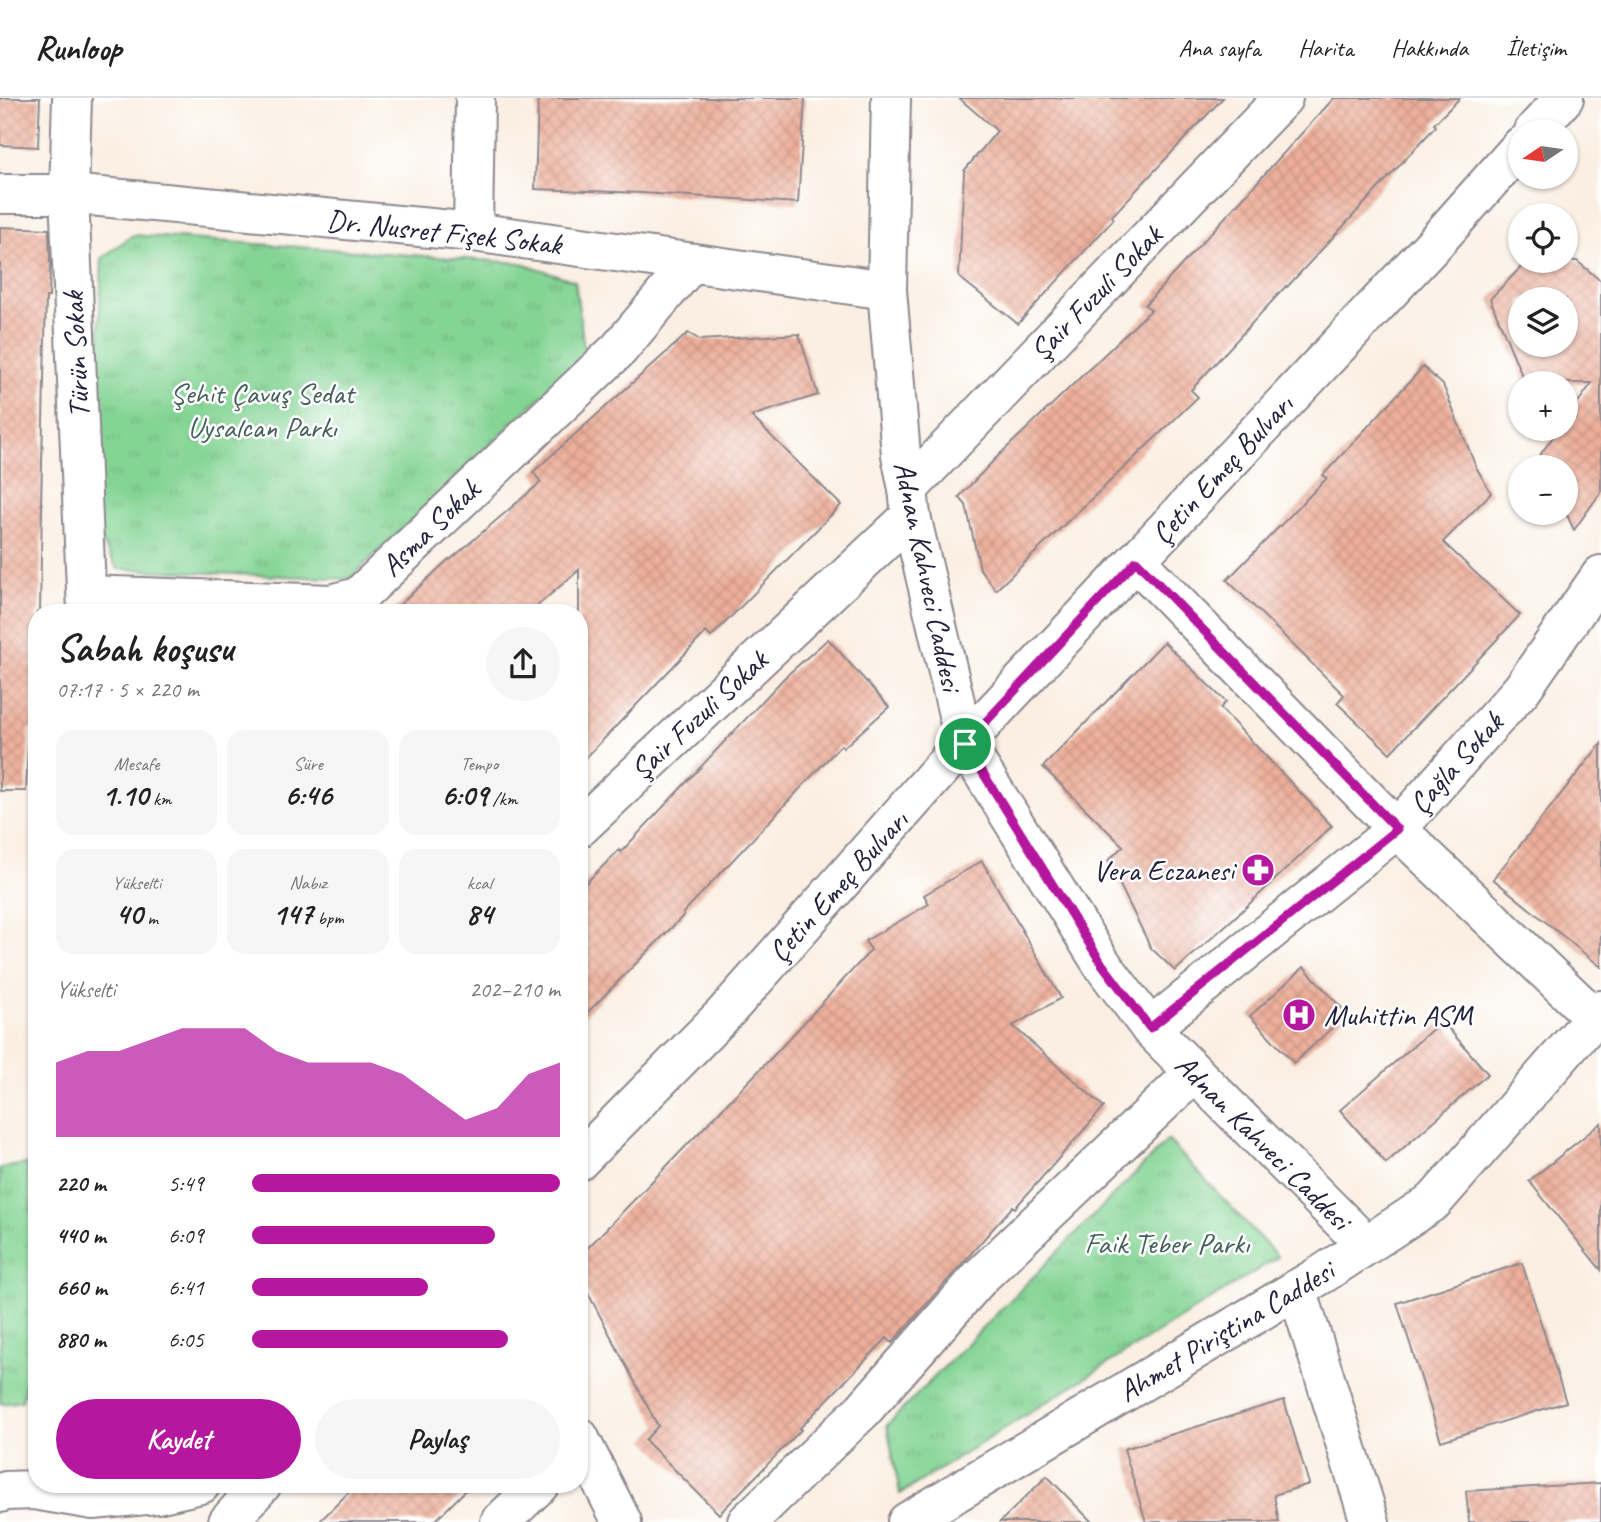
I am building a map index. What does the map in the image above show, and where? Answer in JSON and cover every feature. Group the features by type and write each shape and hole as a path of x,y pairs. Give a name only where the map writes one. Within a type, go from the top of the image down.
{"street":[{"name":"Türün Sokak","path":"72,98 69,194 87,604"},
{"path":"472,232 475,98"},
{"name":"Adnan Kahveci Caddesi","path":"891,98 887,290 901,455 965,744 1102,964 1150,1028 1366,1245"},
{"name":"Şair Fuzuli Sokak","path":"588,819 910,503 1283,98"},
{"path":"1545,119 1564,98"},
{"name":"Çetin Emeç Bulvarı","path":"588,1152 725,1013 965,744 1433,245 1508,161"},
{"name":"Dr. Nusret Fişek Sokak","path":"0,194 69,194 472,232 887,290"},
{"name":"Asma Sokak","path":"363,604 619,349 691,263"},
{"path":"1136,561 1397,829 1598,1014"},
{"name":"Çağla Sokak","path":"1150,1028 1397,829 1522,689 1601,575"},
{"name":"Asma Sokak","path":"87,604 331,604"},
{"name":"Ahmet Piriştina Caddesi","path":"907,1522 1297,1289 1433,1201 1598,1014"},
{"path":"747,1522 863,1410 981,1276 1194,1073"},
{"path":"1297,1289 1370,1522"},
{"path":"588,1456 622,1522"},
{"path":"55,1493 93,1500 161,1493"},
{"path":"228,1522 254,1493"},
{"path":"500,1522 531,1493"}],"green space":[{"name":"Şehit Çavuş Sedat Uysalcan Parkı","path":"133,235 522,263 575,281 585,355 349,579 118,569 91,524 102,258"},
{"name":"Faik Teber Parkı","path":"1168,1140 1278,1257 900,1494 887,1425"},
{"path":"27,1164 28,1174 28,1372 22,1401 2,1404 0,1402 0,1168"}],"building":[{"path":"0,98 40,98 38,147 0,145"},
{"path":"538,98 805,98 798,203 535,189"},
{"path":"959,98 1223,98 1112,216 1114,219 1018,324 959,277 964,171 997,131"},
{"path":"1334,98 1460,98 1191,390 1198,397 996,590 980,569 966,505 959,497 996,458 1151,310 1145,305"},
{"path":"0,227 49,229 40,604 28,604 26,791 0,791"},
{"path":"1578,262 1601,281 1601,492 1578,524 1578,455 1540,455 1550,441 1578,441 1578,402 1592,383 1578,383 1578,371 1520,371 1514,357 1578,357 1578,287 1508,287 1508,342 1490,299 1515,273 1578,273"},
{"path":"688,333 700,340 799,334 818,395 751,416 841,505 711,637 706,632 588,756 588,604 579,604 579,570 539,604 401,604 449,559 541,482 533,472"},
{"path":"1423,367 1443,385 1476,467 1491,493 1443,542 1520,615 1390,753 1337,703 1344,695 1227,580 1327,478 1323,475"},
{"path":"828,639 889,707 843,748 841,745 684,915 588,1012 588,881 619,850 621,852 785,677"},
{"path":"1164,642 1226,702 1220,708 1332,826 1175,971 1151,948 1108,861 1123,846 1043,767"},
{"path":"1601,744 1601,967 1493,879"},
{"path":"982,861 1061,998 1013,1026 1104,1107 892,1343 887,1338 719,1514 645,1440 658,1426 588,1293 588,1248 871,950 865,941 929,904 924,895"},
{"name":"Muhittin ASM","path":"1304,967 1347,1014 1294,1063 1250,1016"},
{"path":"1442,1021 1488,1074 1386,1163 1340,1110"},
{"path":"1601,1123 1601,1270 1529,1181"},
{"path":"1522,1263 1566,1402 1441,1441 1397,1303"},
{"path":"1284,1400 1309,1484 1274,1495 1279,1522 1146,1522 1124,1449"},
{"path":"1047,1476 1092,1522 1000,1522"},
{"path":"1601,1483 1601,1522 1469,1522 1466,1491"},
{"path":"348,1493 463,1493 434,1522 319,1522"}],"place":[{"name":"Vera Eczanesi","path":"1258,870"},
{"name":"Muhittin ASM","path":"1299,1015"}],"route":[{"path":"1136,561 1397,829 1150,1028 1102,964 965,744 1136,561"}]}
